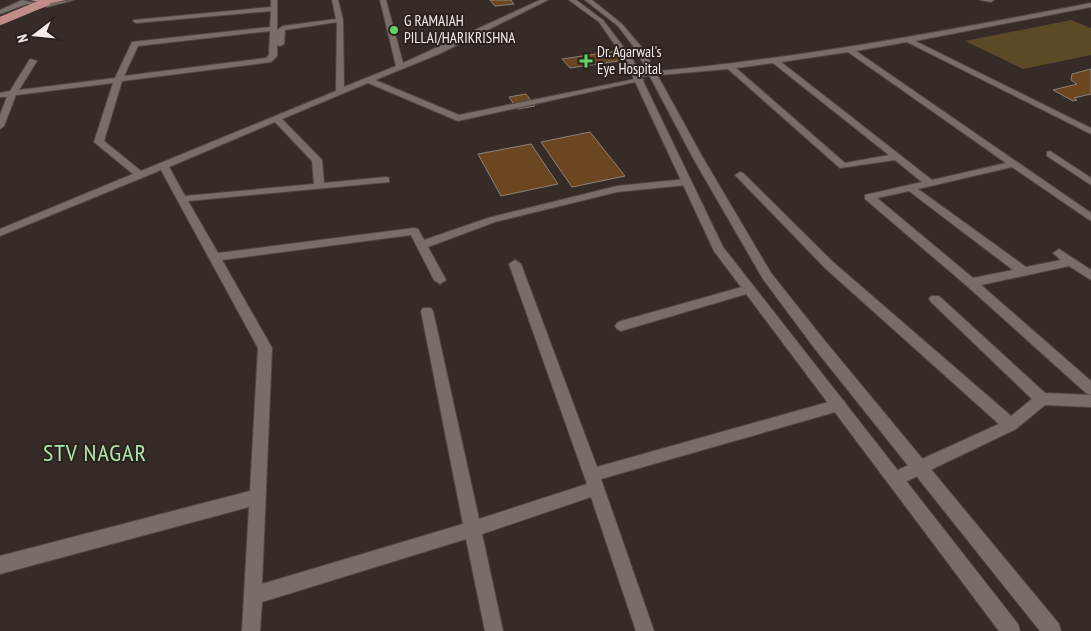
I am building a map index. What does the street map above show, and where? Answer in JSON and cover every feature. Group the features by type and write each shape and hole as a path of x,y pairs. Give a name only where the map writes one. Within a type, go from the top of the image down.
{"main road":[{"path":"0,14 35,0 47,3 63,0"}],"street":[{"path":"0,14 26,1 34,4 71,0"},
{"path":"0,95 268,60 273,56 274,0"},
{"path":"335,0 340,20 340,92"},
{"path":"383,0 400,67"},
{"path":"0,233 400,67 545,0"},
{"path":"572,0 601,21 619,44 639,78 718,248 1011,631"},
{"path":"588,0 600,5 630,36 654,74 698,158 767,276 820,345 1052,631"},
{"path":"983,0 991,0"},
{"path":"0,22 47,3"},
{"path":"368,80 458,118 654,74 774,60 908,40 1091,5"},
{"path":"136,21 273,9"},
{"path":"279,59 280,31 283,28 340,20"},
{"path":"140,174 99,142 118,80 135,44 273,29"},
{"path":"908,40 1091,131"},
{"path":"849,49 1014,164 1086,209 1091,218"},
{"path":"774,60 930,183"},
{"path":"0,126 12,94 34,61"},
{"path":"729,66 843,166 896,157"},
{"path":"276,118 317,160 319,186"},
{"path":"1050,154 1091,182"},
{"path":"1014,164 869,197 971,283 1091,389"},
{"path":"163,165 265,348 251,631"},
{"path":"740,175 828,265 1011,425"},
{"path":"182,199 386,180"},
{"path":"421,245 492,220 616,189 686,182"},
{"path":"911,188 1024,272"},
{"path":"214,257 414,232 440,280"},
{"path":"1059,253 1091,276"},
{"path":"971,283 1070,262"},
{"path":"515,264 594,482 645,631"},
{"path":"621,326 749,289"},
{"path":"935,299 1042,398 1091,401"},
{"path":"427,311 494,631"},
{"path":"895,480 1011,425 1042,398"},
{"path":"252,596 473,529 594,482 839,405"},
{"path":"0,565 257,496"}],"shaded area":[{"path":"1071,20 1091,28 1091,55 1023,69 965,41"}],"building":[{"path":"490,0 511,0 514,4 495,6"},
{"path":"616,51 625,60 570,68 562,59"},
{"path":"1091,69 1091,94 1074,98 1077,100 1073,101 1053,90 1077,84 1071,80 1072,74"},
{"path":"526,94 535,106 517,109 509,97"},
{"path":"590,132 625,176 572,187 541,142"},
{"path":"531,144 558,184 501,196 478,154"}],"place":[{"name":"G RAMAIAH PILLAI/HARIKRISHNA","path":"394,30"},
{"name":"Dr. Agarwal's Eye Hospital","path":"586,61"}],"district":[{"name":"STV NAGAR","path":"95,453"}]}
